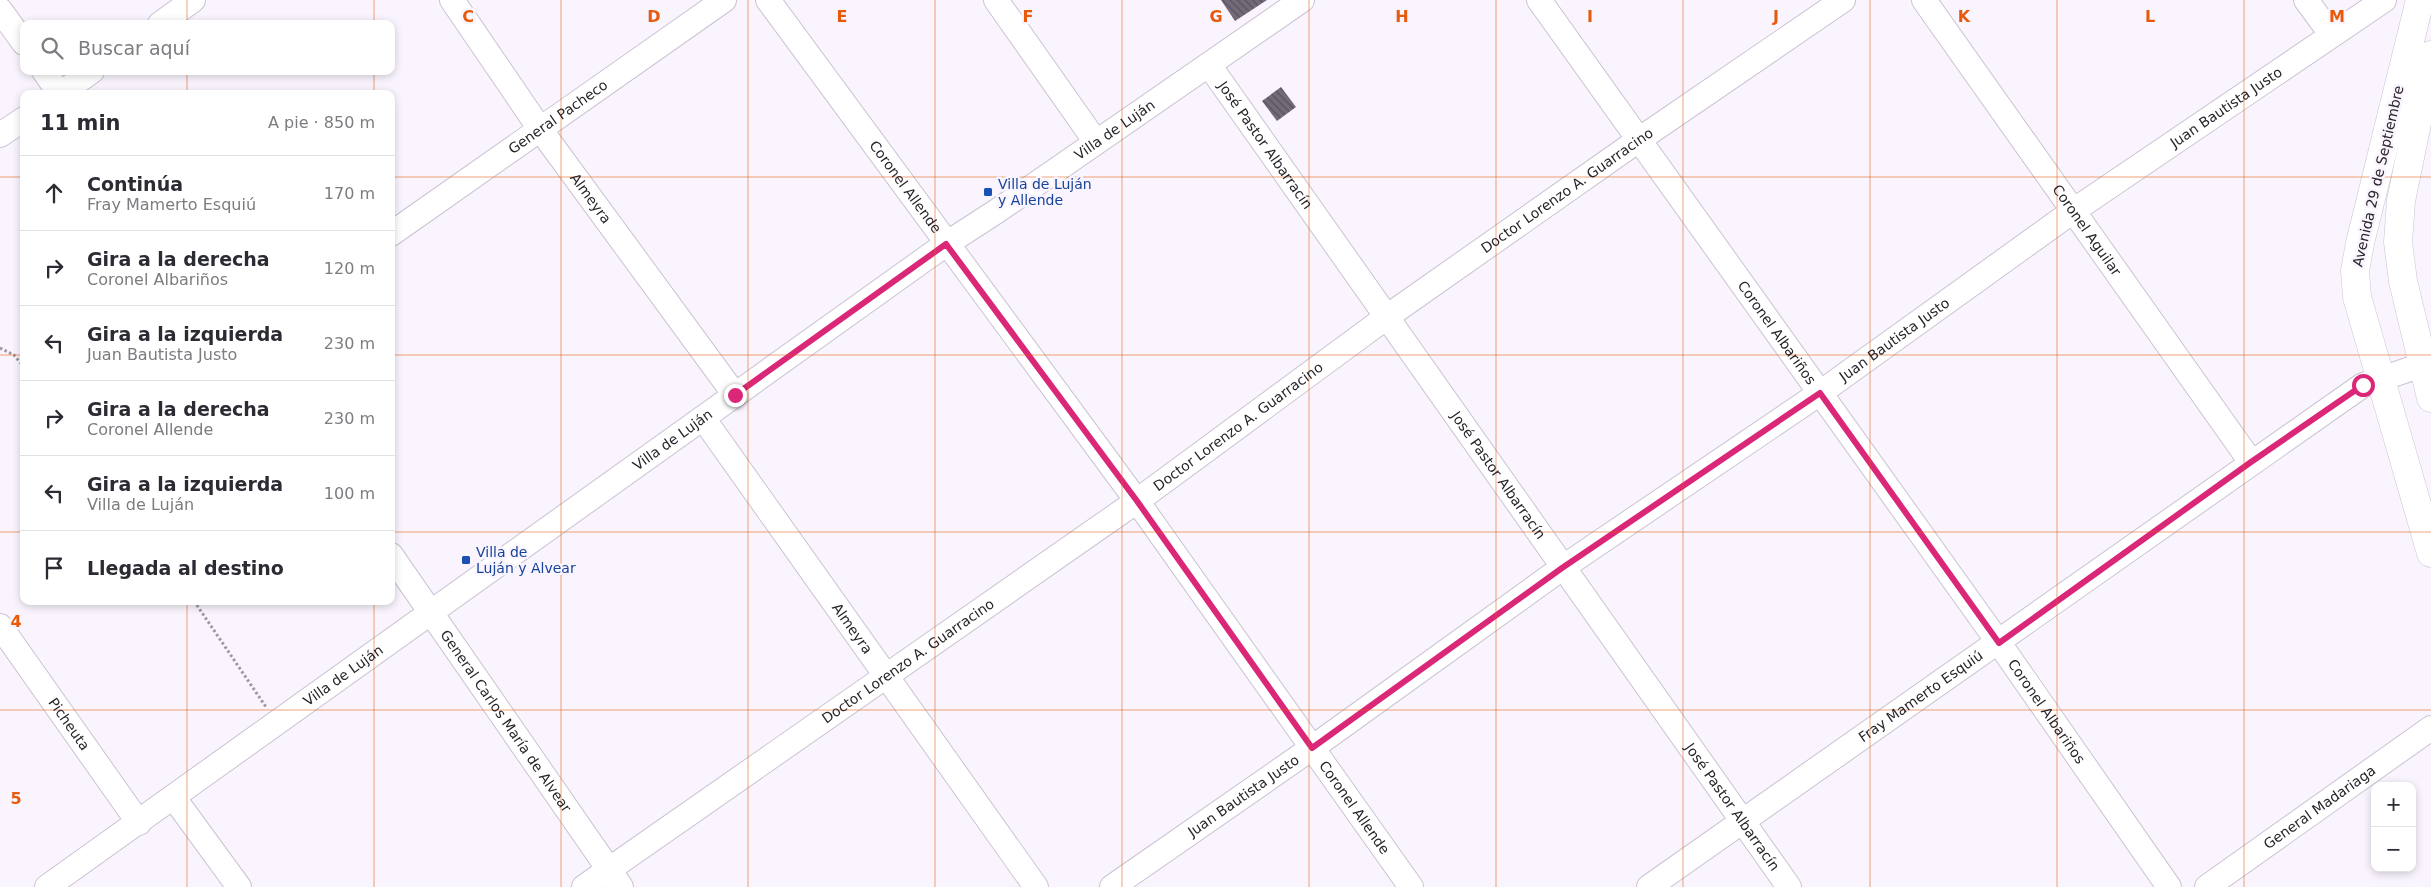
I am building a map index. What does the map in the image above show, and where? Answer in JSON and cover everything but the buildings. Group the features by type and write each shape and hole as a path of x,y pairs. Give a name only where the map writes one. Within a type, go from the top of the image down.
{"main road":[{"name":"Avenida 29 de Septiembre","path":"2420,0 2360,243 2355,271 2357,297 2431,553"},
{"name":"Avenida 29 de Septiembre","path":"2431,55 2401,201 2398,228 2403,280 2431,398"}],"street":[{"path":"166,20 194,0"},
{"name":"Almeyra","path":"452,0 540,129 735,395"},
{"name":"General Pacheco","path":"395,231 724,0"},
{"name":"Coronel Allende","path":"768,0 1137,501 1411,887"},
{"path":"996,0 1096,142"},
{"name":"Villa de Luján","path":"47,887 278,724 946,244 997,211 1302,0"},
{"name":"Coronel Albariños","path":"1539,0 1999,643 2169,887"},
{"name":"Doctor Lorenzo A. Guarracino","path":"584,887 615,878 886,677 1137,501 1388,316 1640,139 1843,0"},
{"name":"Coronel Aguilar","path":"1924,0 2251,462"},
{"path":"2306,0 2331,34"},
{"name":"Juan Bautista Justo","path":"1112,887 1312,748 1562,568 1820,393 2073,211 2331,34 2384,0"},
{"path":"0,10 20,38"},
{"name":"José Pastor Albarracín","path":"1209,64 1388,316 1562,568 1789,887"},
{"path":"47,75 57,90"},
{"path":"66,90 86,75"},
{"path":"0,136 20,122"},
{"name":"Fray Mamerto Esquiú","path":"1649,887 1999,643 2251,462 2363,385 2422,365"},
{"name":"Almeyra","path":"703,418 1036,887"},
{"name":"General Carlos María de Alvear","path":"395,561 615,878"},
{"name":"Picheuta","path":"0,626 139,823"},
{"name":"General Madariaga","path":"2207,887 2431,728"},
{"path":"174,798 239,887"}],"path":[{"path":"0,348 14,355 20,362"},
{"path":"197,605 278,724"}],"place":[{"name":"Villa de Luján y Allende","path":"988,192"},
{"name":"Villa de Luján y Alvear","path":"466,560"}],"route":[{"path":"735,395 946,244 1137,501 1312,748 1562,568 1820,393 1999,643 2251,462 2363,385"}]}
